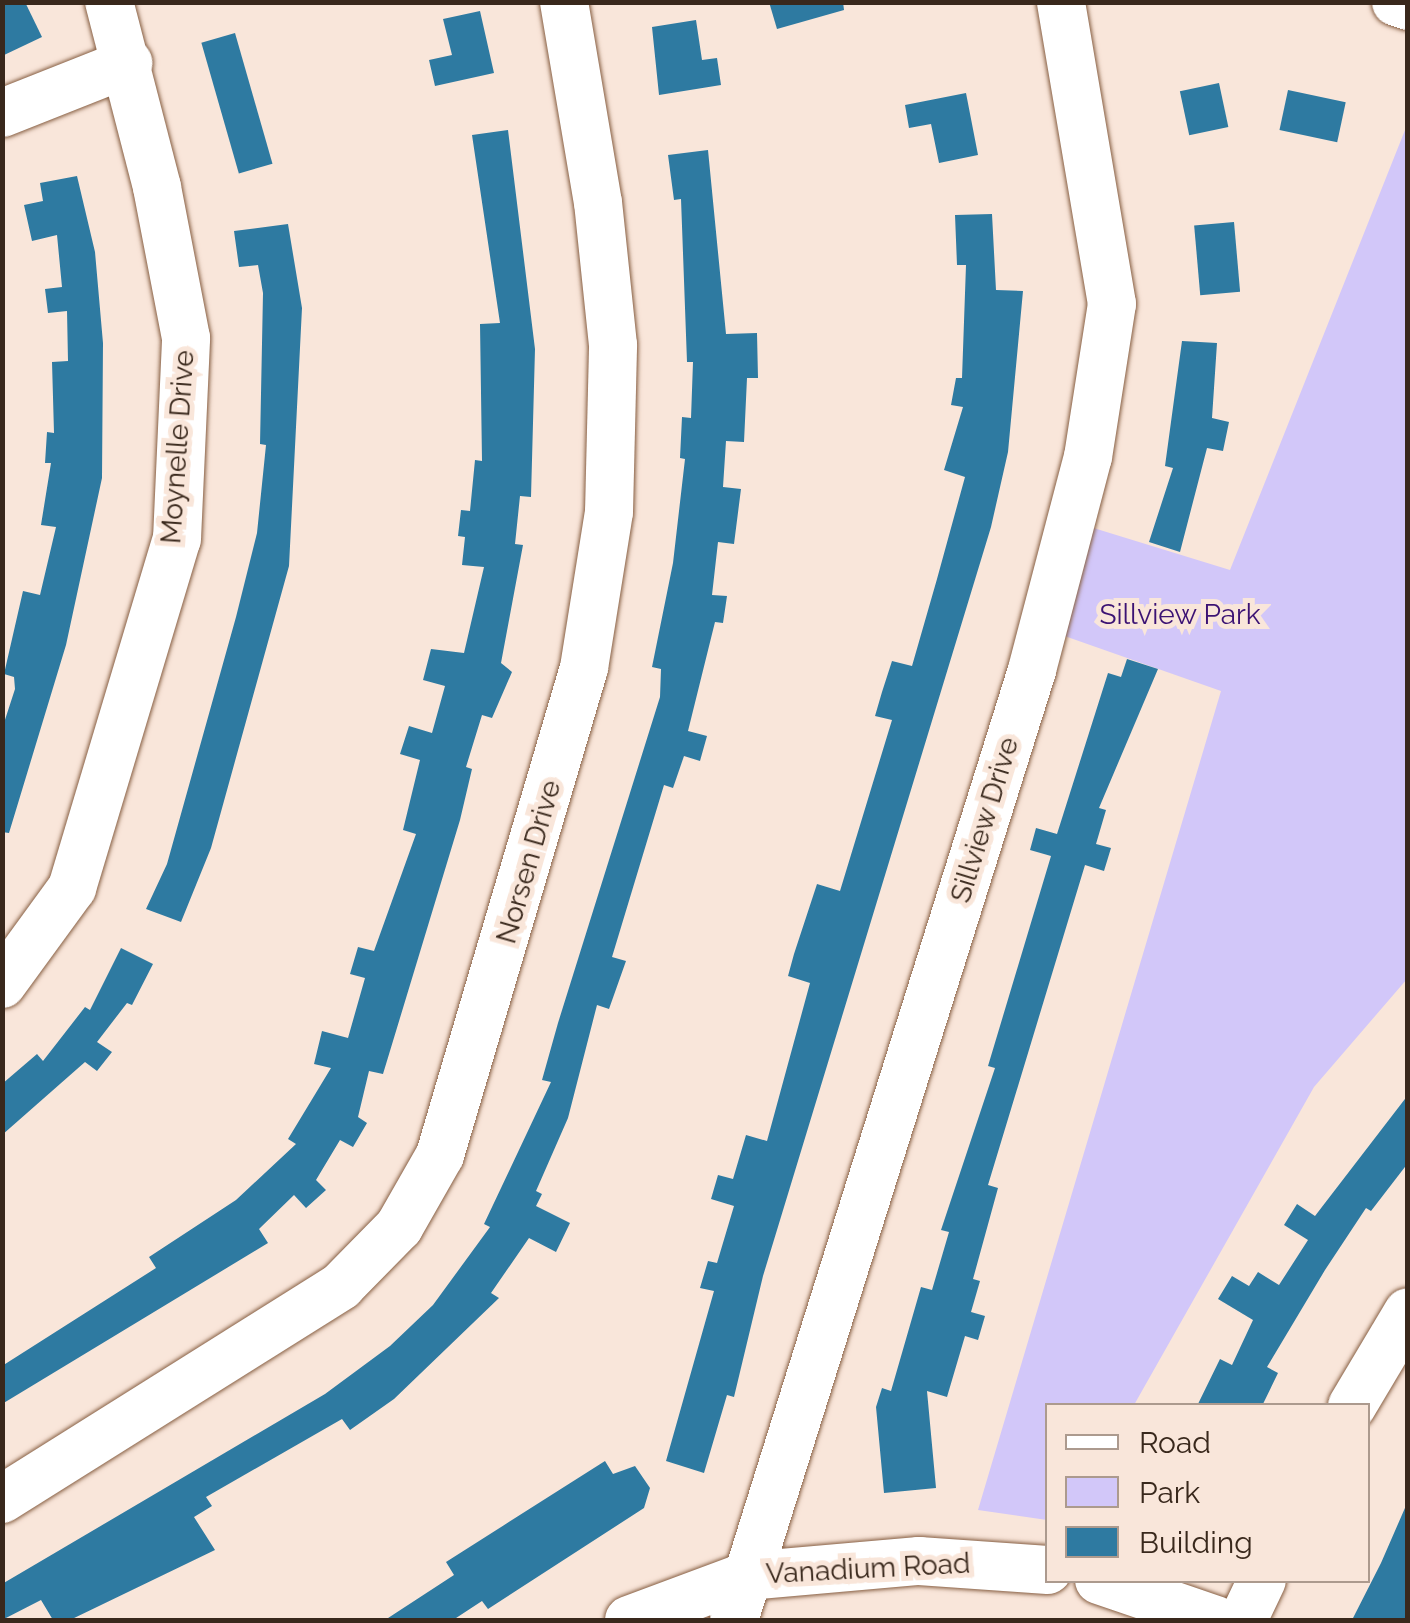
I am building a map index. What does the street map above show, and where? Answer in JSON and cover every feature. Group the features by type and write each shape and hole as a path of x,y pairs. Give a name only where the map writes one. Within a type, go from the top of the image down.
{"street":[{"name":"Moynelle Drive","path":"2,984 72,888 177,539 186,338 128,64 108,2"},
{"name":"Norsen Drive","path":"2,1500 341,1286 398,1227 440,1156 584,668 610,512 613,345 598,203 564,2"},
{"name":"Sillview Drive","path":"734,1620 1026,688 1088,457 1112,304 1061,2"},
{"path":"1396,2 1408,6"},
{"path":"2,112 128,64"},
{"path":"1354,1403 1408,1312"},
{"name":"Vanadium Road","path":"630,1620 747,1576 918,1561 1045,1570"},
{"path":"1108,1583 1216,1620"},
{"path":"1243,1620 1261,1583"}],"green space":[{"name":"Sillview Park","path":"1407,125 1407,979 1314,1087 1135,1403 1045,1403 1045,1520 978,1510 1221,691 1056,633 1087,526 1230,570"}],"building":[{"path":"2,2 25,2 42,37 2,56"},
{"path":"769,2 843,2 844,10 777,29"},
{"path":"480,11 494,73 435,86 429,60 452,55 443,19"},
{"path":"696,20 702,60 717,58 721,85 659,95 652,27"},
{"path":"235,33 272,164 239,173 201,43"},
{"path":"1219,83 1228,127 1189,135 1180,91"},
{"path":"1288,90 1346,102 1337,142 1279,130"},
{"path":"966,93 978,155 939,163 931,124 909,128 905,105"},
{"path":"508,130 535,349 531,497 520,496 515,544 523,545 501,663 512,672 492,718 482,715 466,767 472,769 460,820 383,1074 369,1071 358,1117 367,1123 353,1147 340,1140 316,1180 326,1190 306,1208 294,1195 259,1229 268,1243 2,1404 2,1366 156,1268 149,1257 236,1200 296,1144 288,1139 331,1068 314,1064 322,1031 348,1038 365,978 350,974 358,947 374,951 416,834 403,830 420,760 400,754 409,726 432,733 445,686 423,680 431,649 464,653 484,567 462,565 465,537 458,536 461,510 470,511 475,460 482,461 480,324 500,323 472,135"},
{"path":"708,150 726,334 757,333 758,378 747,378 744,442 726,441 723,487 741,489 734,544 718,542 712,595 727,596 723,623 715,622 688,731 707,736 700,761 684,756 673,788 664,785 612,957 626,961 609,1009 597,1005 568,1118 536,1191 542,1194 536,1206 570,1223 556,1252 529,1238 491,1293 499,1298 394,1399 350,1430 342,1419 206,1497 212,1506 194,1517 215,1550 70,1620 53,1620 41,1600 2,1620 2,1584 325,1394 390,1346 433,1305 490,1227 484,1224 551,1082 542,1080 558,1023 660,697 661,669 652,667 673,563 685,459 680,458 682,417 691,418 693,362 687,362 681,199 674,200 668,155"},
{"path":"77,176 95,252 103,343 102,478 66,645 9,833 2,832 2,729 15,689 14,677 4,674 23,591 40,595 56,527 41,525 51,463 45,463 47,432 54,433 52,362 68,361 67,311 48,313 45,289 62,287 57,235 32,241 24,205 43,201 40,183"},
{"path":"992,214 996,290 1023,291 1008,452 991,527 763,1276 734,1397 727,1395 704,1473 666,1461 714,1291 700,1288 708,1261 717,1263 734,1206 711,1199 718,1175 733,1179 746,1135 767,1141 810,983 788,976 794,954 817,884 840,891 892,720 875,716 882,692 892,661 912,666 937,579 965,477 944,470 963,407 951,405 956,378 962,378 966,265 957,265 955,215"},
{"path":"1234,222 1240,292 1200,295 1194,225"},
{"path":"288,224 302,308 289,566 211,848 181,922 146,909 167,864 236,617 257,533 266,445 260,444 263,293 258,265 239,267 234,231"},
{"path":"1182,341 1217,343 1212,418 1229,422 1223,451 1207,448 1180,552 1149,542 1173,468 1165,466"},
{"path":"1127,659 1158,669 1099,808 1106,810 1096,844 1111,848 1104,871 1085,865 988,1185 998,1188 973,1279 980,1281 971,1312 985,1316 978,1340 965,1336 947,1397 927,1391 936,1488 884,1493 876,1407 882,1388 891,1391 921,1287 932,1290 949,1232 941,1230 995,1068 988,1066 1051,856 1030,850 1036,828 1057,834 1108,673 1121,677"},
{"path":"121,948 153,964 132,1005 127,1003 97,1042 112,1052 97,1071 85,1062 2,1135 2,1084 37,1054 43,1061 85,1007 90,1010"},
{"path":"1408,1095 1408,1163 1371,1211 1366,1208 1325,1270 1267,1367 1278,1373 1263,1403 1198,1403 1220,1359 1232,1365 1253,1320 1218,1299 1232,1276 1249,1286 1258,1272 1279,1285 1308,1240 1284,1225 1297,1204 1315,1216"},
{"path":"605,1461 613,1474 635,1466 650,1488 644,1508 488,1609 482,1601 453,1620 385,1620 454,1575 446,1562"},
{"path":"1408,1501 1408,1620 1352,1620 1381,1563"}]}
